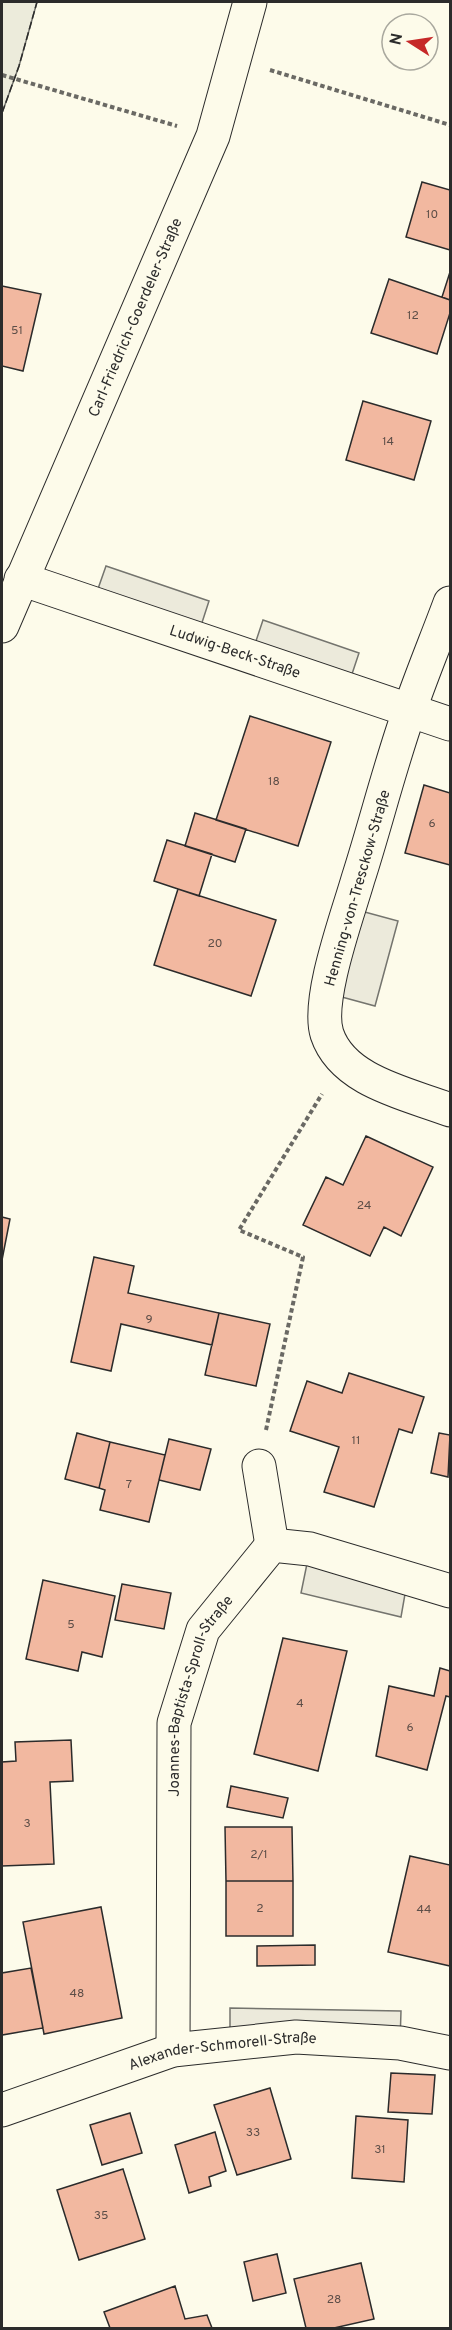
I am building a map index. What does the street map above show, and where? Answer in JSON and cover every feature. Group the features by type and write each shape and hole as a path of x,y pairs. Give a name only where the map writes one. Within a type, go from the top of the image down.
{"street":[{"name":"Carl-Friedrich-Goerdeler-Straße","path":"2,626 213,136 250,2"},
{"name":"Ludwig-Beck-Straße","path":"21,579 450,724"},
{"name":"Henning-von-Tresckow-Straße","path":"450,603 410,710 327,993 327,1034 343,1060 361,1075 450,1110"},
{"path":"259,1466 272,1545 310,1549 450,1591"},
{"name":"Joannes-Baptista-Sproll-Straße","path":"173,2050 174,1723 203,1630 272,1545"},
{"name":"Alexander-Schmorell-Straße","path":"2,2110 173,2050 296,2037 400,2043 450,2053"}],"path":[{"path":"267,69 450,125"},
{"path":"2,75 213,136"},
{"path":"259,1466 303,1257 239,1230 343,1060"}],"shaded area":[{"path":"2,2 37,2 19,66 2,113"},
{"path":"106,566 209,601 197,638 93,603"},
{"path":"263,620 359,653 347,689 251,656"},
{"path":"350,908 398,921 375,1006 327,993"},
{"path":"310,1549 408,1577 401,1617 301,1593"},
{"path":"230,2008 401,2011 400,2043 230,2044"}],"building":[{"path":"422,182 450,190 450,250 406,237"},
{"path":"450,272 450,300 442,297"},
{"path":"389,279 450,300 450,313 437,354 371,333"},
{"path":"2,286 41,294 23,371 2,366"},
{"path":"363,401 431,421 414,480 346,460"},
{"path":"250,716 331,742 298,846 216,820"},
{"path":"424,785 450,793 450,865 405,853"},
{"path":"195,813 246,829 235,862 185,846"},
{"path":"167,840 212,854 199,896 154,881"},
{"path":"178,889 276,920 251,996 154,965"},
{"path":"366,1136 433,1167 401,1236 384,1227 370,1256 303,1225 326,1177 343,1185"},
{"path":"2,1217 10,1219 2,1260"},
{"path":"94,1257 134,1266 128,1293 219,1313 212,1345 121,1324 111,1371 71,1362"},
{"path":"219,1313 270,1324 256,1386 205,1375"},
{"path":"349,1373 424,1397 412,1433 399,1429 374,1507 324,1492 339,1447 290,1431 307,1381 342,1393"},
{"path":"77,1433 110,1442 99,1488 65,1479"},
{"path":"439,1433 450,1435 448,1477 431,1473"},
{"path":"169,1439 211,1449 200,1490 159,1480"},
{"path":"110,1442 165,1455 149,1522 100,1510 105,1490 99,1488"},
{"path":"43,1580 115,1596 102,1657 82,1652 78,1671 26,1659"},
{"path":"122,1584 171,1593 164,1629 115,1620"},
{"path":"283,1638 347,1651 318,1771 254,1754"},
{"path":"440,1668 450,1671 450,1697 446,1696 427,1770 376,1756 389,1686 434,1696"},
{"path":"71,1740 73,1781 50,1782 54,1864 2,1866 2,1762 16,1761 15,1742"},
{"path":"231,1786 288,1798 283,1818 227,1807"},
{"path":"225,1827 292,1827 293,1881 226,1881"},
{"path":"410,1856 450,1865 450,1966 388,1952"},
{"path":"226,1881 293,1881 293,1936 226,1936"},
{"path":"101,1907 122,2018 44,2034 23,1922"},
{"path":"315,1945 315,1965 257,1966 257,1946"},
{"path":"31,1968 43,2028 2,2035 2,1973"},
{"path":"391,2073 435,2075 432,2114 388,2112"},
{"path":"270,2088 291,2159 237,2175 214,2105"},
{"path":"130,2113 142,2153 102,2165 90,2125"},
{"path":"356,2116 408,2120 404,2182 352,2178"},
{"path":"215,2132 226,2171 209,2177 211,2186 189,2193 175,2145"},
{"path":"123,2169 145,2239 79,2260 57,2190"},
{"path":"277,2254 286,2293 253,2301 244,2262"},
{"path":"361,2263 374,2319 334,2328 306,2328 294,2279"},
{"path":"175,2286 185,2319 207,2315 212,2328 110,2328 104,2312"}],"fence":[{"path":"2,113 19,66 37,2"}]}
